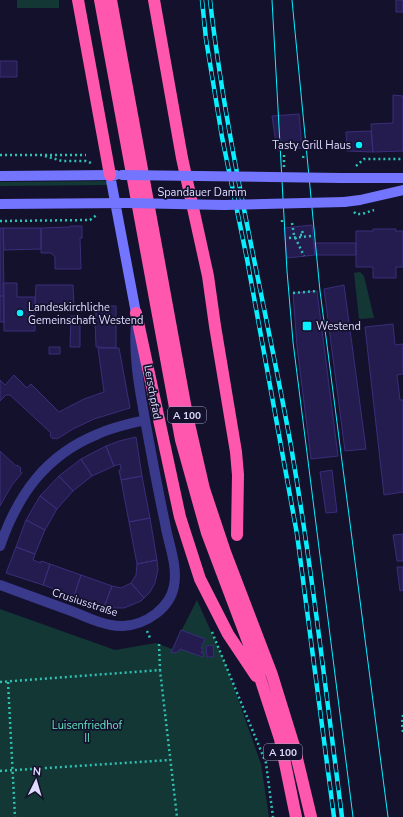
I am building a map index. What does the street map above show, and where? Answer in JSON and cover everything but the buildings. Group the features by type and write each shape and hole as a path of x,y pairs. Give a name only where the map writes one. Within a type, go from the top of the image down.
{"highway":[{"path":"78,0 116,175"},
{"name":"A 100","path":"100,0 181,440 207,533 264,688 280,739 296,817"},
{"name":"A 100","path":"111,0 187,415 204,489 225,552 278,696 294,746 310,817"},
{"path":"154,0 186,177 208,276 236,452 238,475 237,535"},
{"path":"136,313 180,517 200,579 228,634 264,688"}],"main road":[{"name":"Spandauer Damm","path":"0,176 116,175 186,177 403,178"},
{"name":"Lerschpfad","path":"116,175 114,203 136,313"},
{"name":"Spandauer Damm","path":"0,204 344,202 360,200 403,190"}],"street":[{"name":"Lerschpfad","path":"136,313 134,350 145,420 175,572 174,587 168,601 162,609"},
{"path":"0,546 13,513 23,495 35,478 49,464 75,445 98,434 116,427 145,420"},
{"name":"Crusiusstraße","path":"0,585 94,620 115,625 123,626 144,621 162,609"}],"path":[{"path":"303,158 304,153"},
{"path":"0,155 86,155"},
{"path":"341,178 364,159 403,159"},
{"path":"0,221 90,220"},
{"path":"292,223 294,236 304,256"},
{"path":"294,236 302,235 302,230 303,236"},
{"path":"289,238 312,236"},
{"path":"300,256 302,252"},
{"path":"293,293 317,291"},
{"path":"147,629 150,638"},
{"path":"211,631 266,763 273,817"},
{"path":"159,644 160,670 177,817"},
{"path":"0,682 160,670"},
{"path":"8,682 15,817"},
{"path":"403,715 403,733"},
{"path":"0,771 170,760"}],"green space":[{"path":"17,0 59,0 59,8 17,8"},
{"path":"109,181 109,185 0,186 0,182"},
{"path":"360,272 364,276 374,318 359,319 354,273"},
{"name":"Luisenfriedhof II","path":"197,600 226,665 261,764 269,817 0,817 0,609 115,650 156,643 172,649"}],"tram line":[{"path":"272,0 287,271 293,342 353,817"},
{"path":"292,0 320,291 388,817"}],"railway":[{"path":"202,0 206,39 222,137 247,259 297,534 334,817"},
{"path":"210,0 217,56 236,168 299,492 342,817"}],"place":[{"name":"Tasty Grill Haus","path":"359,145"},
{"name":"Landeskirchliche Gemeinschaft Westend","path":"20,313"},
{"name":"Westend","path":"307,326"}]}
